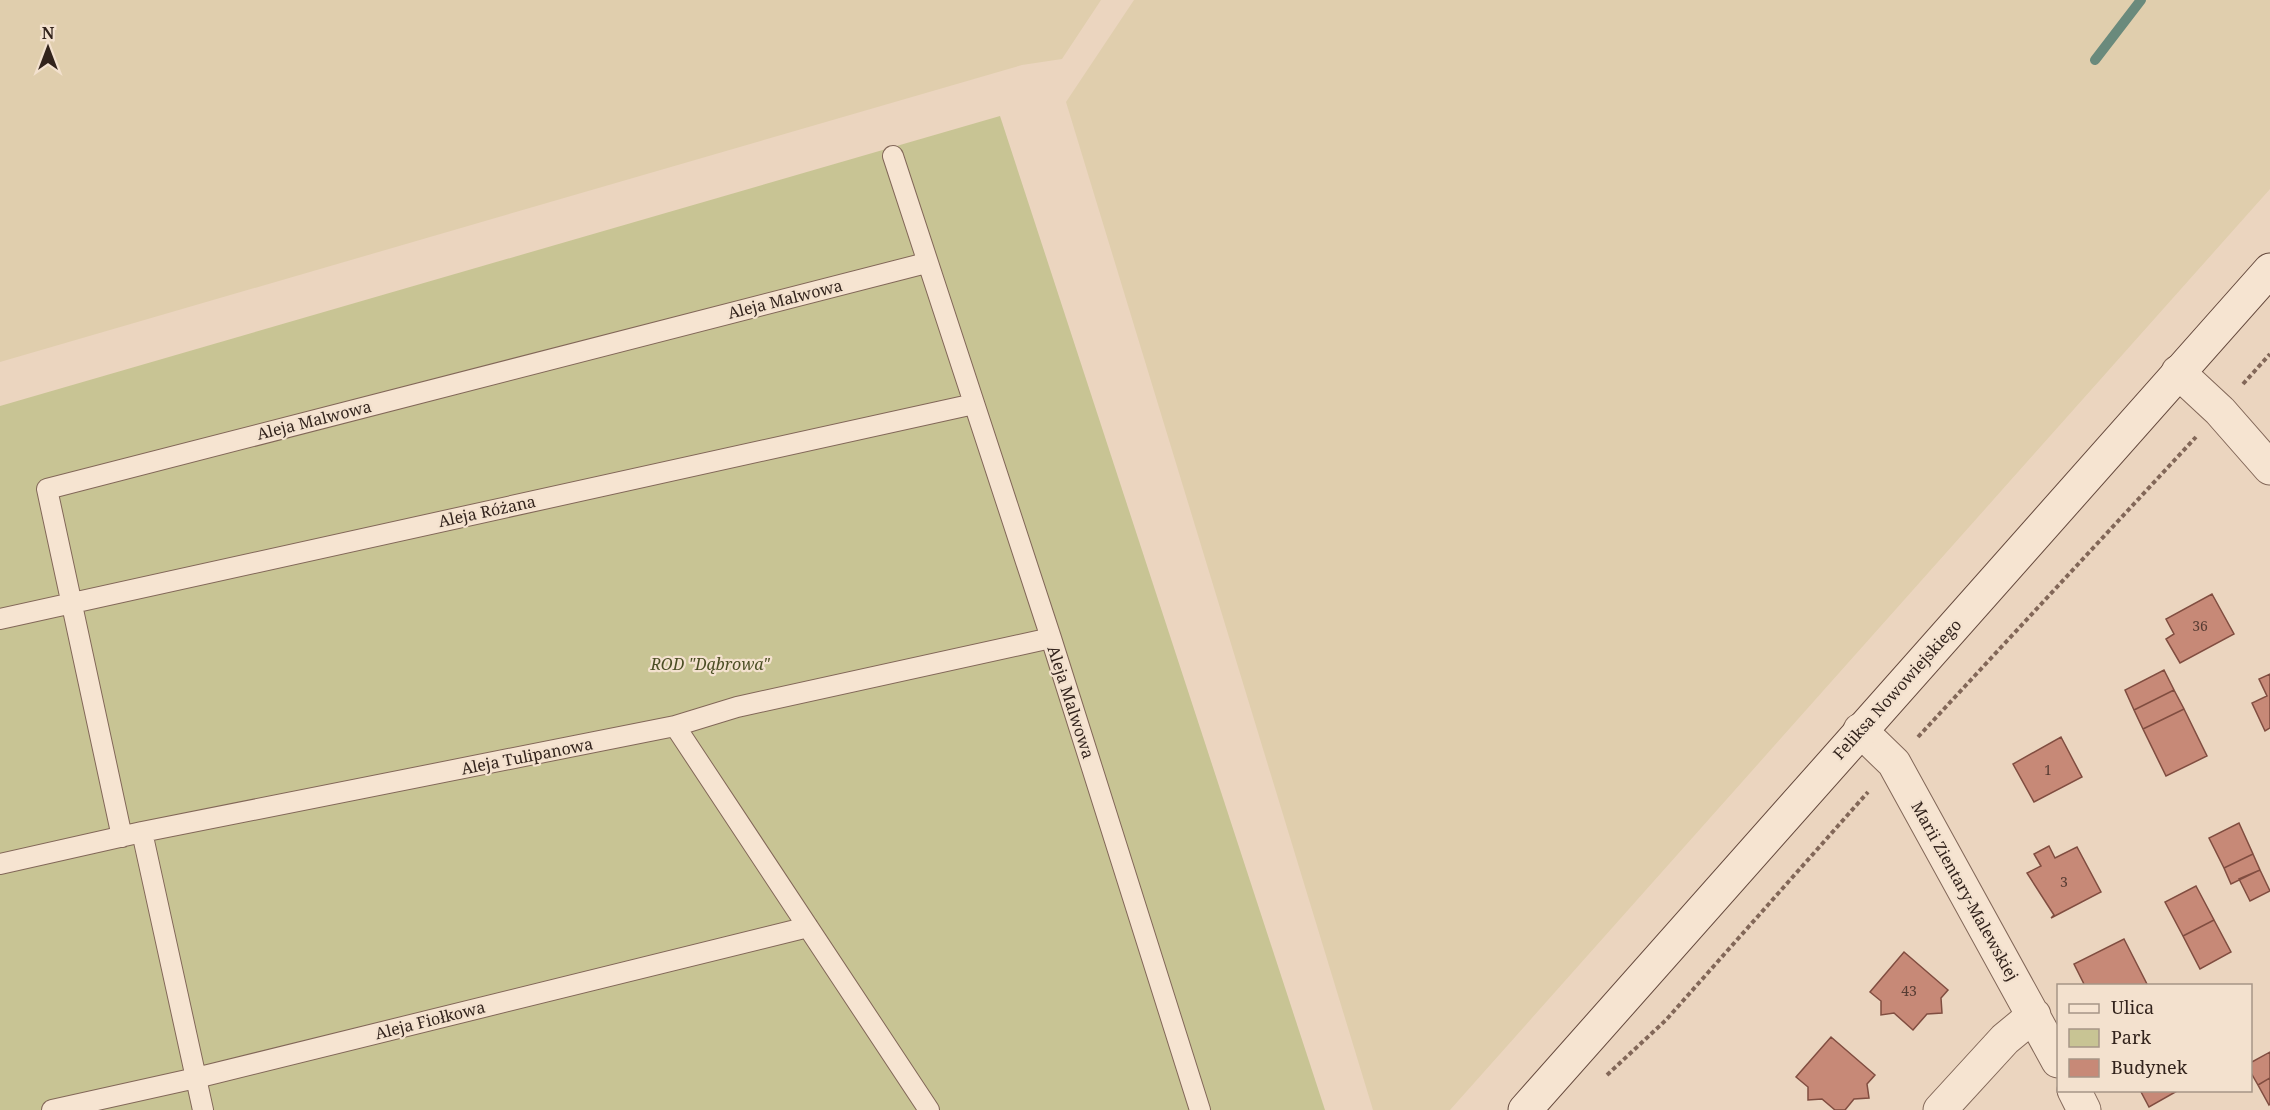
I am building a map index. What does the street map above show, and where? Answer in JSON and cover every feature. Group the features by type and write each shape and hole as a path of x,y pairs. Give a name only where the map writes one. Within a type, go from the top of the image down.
{"street":[{"name":"Feliksa Nowowiejskiego","path":"1525,1110 2270,270"},
{"path":"2178,372 2220,411 2270,468"},
{"name":"Marii Zientary-Malewskiej","path":"1860,730 1894,763 2057,1059"},
{"path":"1940,1110 2005,1039 2034,1015"},
{"path":"2075,1092 2084,1110"}],"lane":[{"name":"Aleja Malwowa","path":"893,156 1051,638 1200,1110"},
{"name":"Aleja Malwowa","path":"122,837 47,489 926,262"},
{"name":"Aleja Różana","path":"0,619 974,404"},
{"name":"Aleja Tulipanowa","path":"0,864 142,832 675,726 737,707 1051,638"},
{"path":"675,726 929,1110"},
{"path":"142,832 203,1110"},
{"name":"Aleja Fiołkowa","path":"52,1110 196,1078 808,927"}],"path":[{"path":"1602,1080 1666,1020 1894,763 2270,354"}],"shaded area":[{"path":"0,0 1101,0 1062,59 1022,65 0,362"},
{"path":"1134,0 2270,0 2270,189 1450,1110 1373,1110 1066,102"}],"green space":[{"name":"ROD \"Dąbrowa\"","path":"1000,116 1325,1110 0,1110 0,406"}],"building":[{"path":"2212,594 2234,634 2180,663 2166,639 2174,634 2166,619"},
{"path":"2164,670 2174,690 2134,710 2125,690"},
{"path":"2270,674 2270,728 2265,731 2252,703 2267,696 2259,679"},
{"path":"2174,690 2184,709 2143,729 2134,710"},
{"path":"2184,709 2207,756 2166,776 2143,729"},
{"path":"2061,737 2082,777 2034,802 2013,764"},
{"path":"2239,823 2253,854 2224,868 2209,838"},
{"path":"2049,846 2055,858 2077,847 2101,892 2051,918 2054,915 2027,873 2041,866 2034,854"},
{"path":"2253,854 2260,870 2231,884 2224,868"},
{"path":"2260,870 2270,891 2250,901 2239,879"},
{"path":"2196,886 2214,920 2183,936 2165,902"},
{"path":"2214,920 2231,952 2200,969 2183,936"},
{"path":"2124,939 2147,984 2084,984 2074,964"},
{"path":"1904,952 1948,990 1941,998 1942,1013 1927,1014 1913,1030 1894,1013 1881,1015 1881,1001 1870,992"},
{"path":"1831,1037 1875,1075 1867,1084 1869,1098 1854,1099 1845,1110 1835,1110 1822,1099 1808,1100 1808,1087 1796,1077"},
{"path":"2270,1052 2270,1078 2258,1085 2252,1074 2252,1062"},
{"path":"2270,1078 2270,1104 2269,1105 2258,1085"},
{"path":"2141,1092 2175,1092 2149,1107"}],"waterway":[{"path":"2095,60 2141,0"}]}
